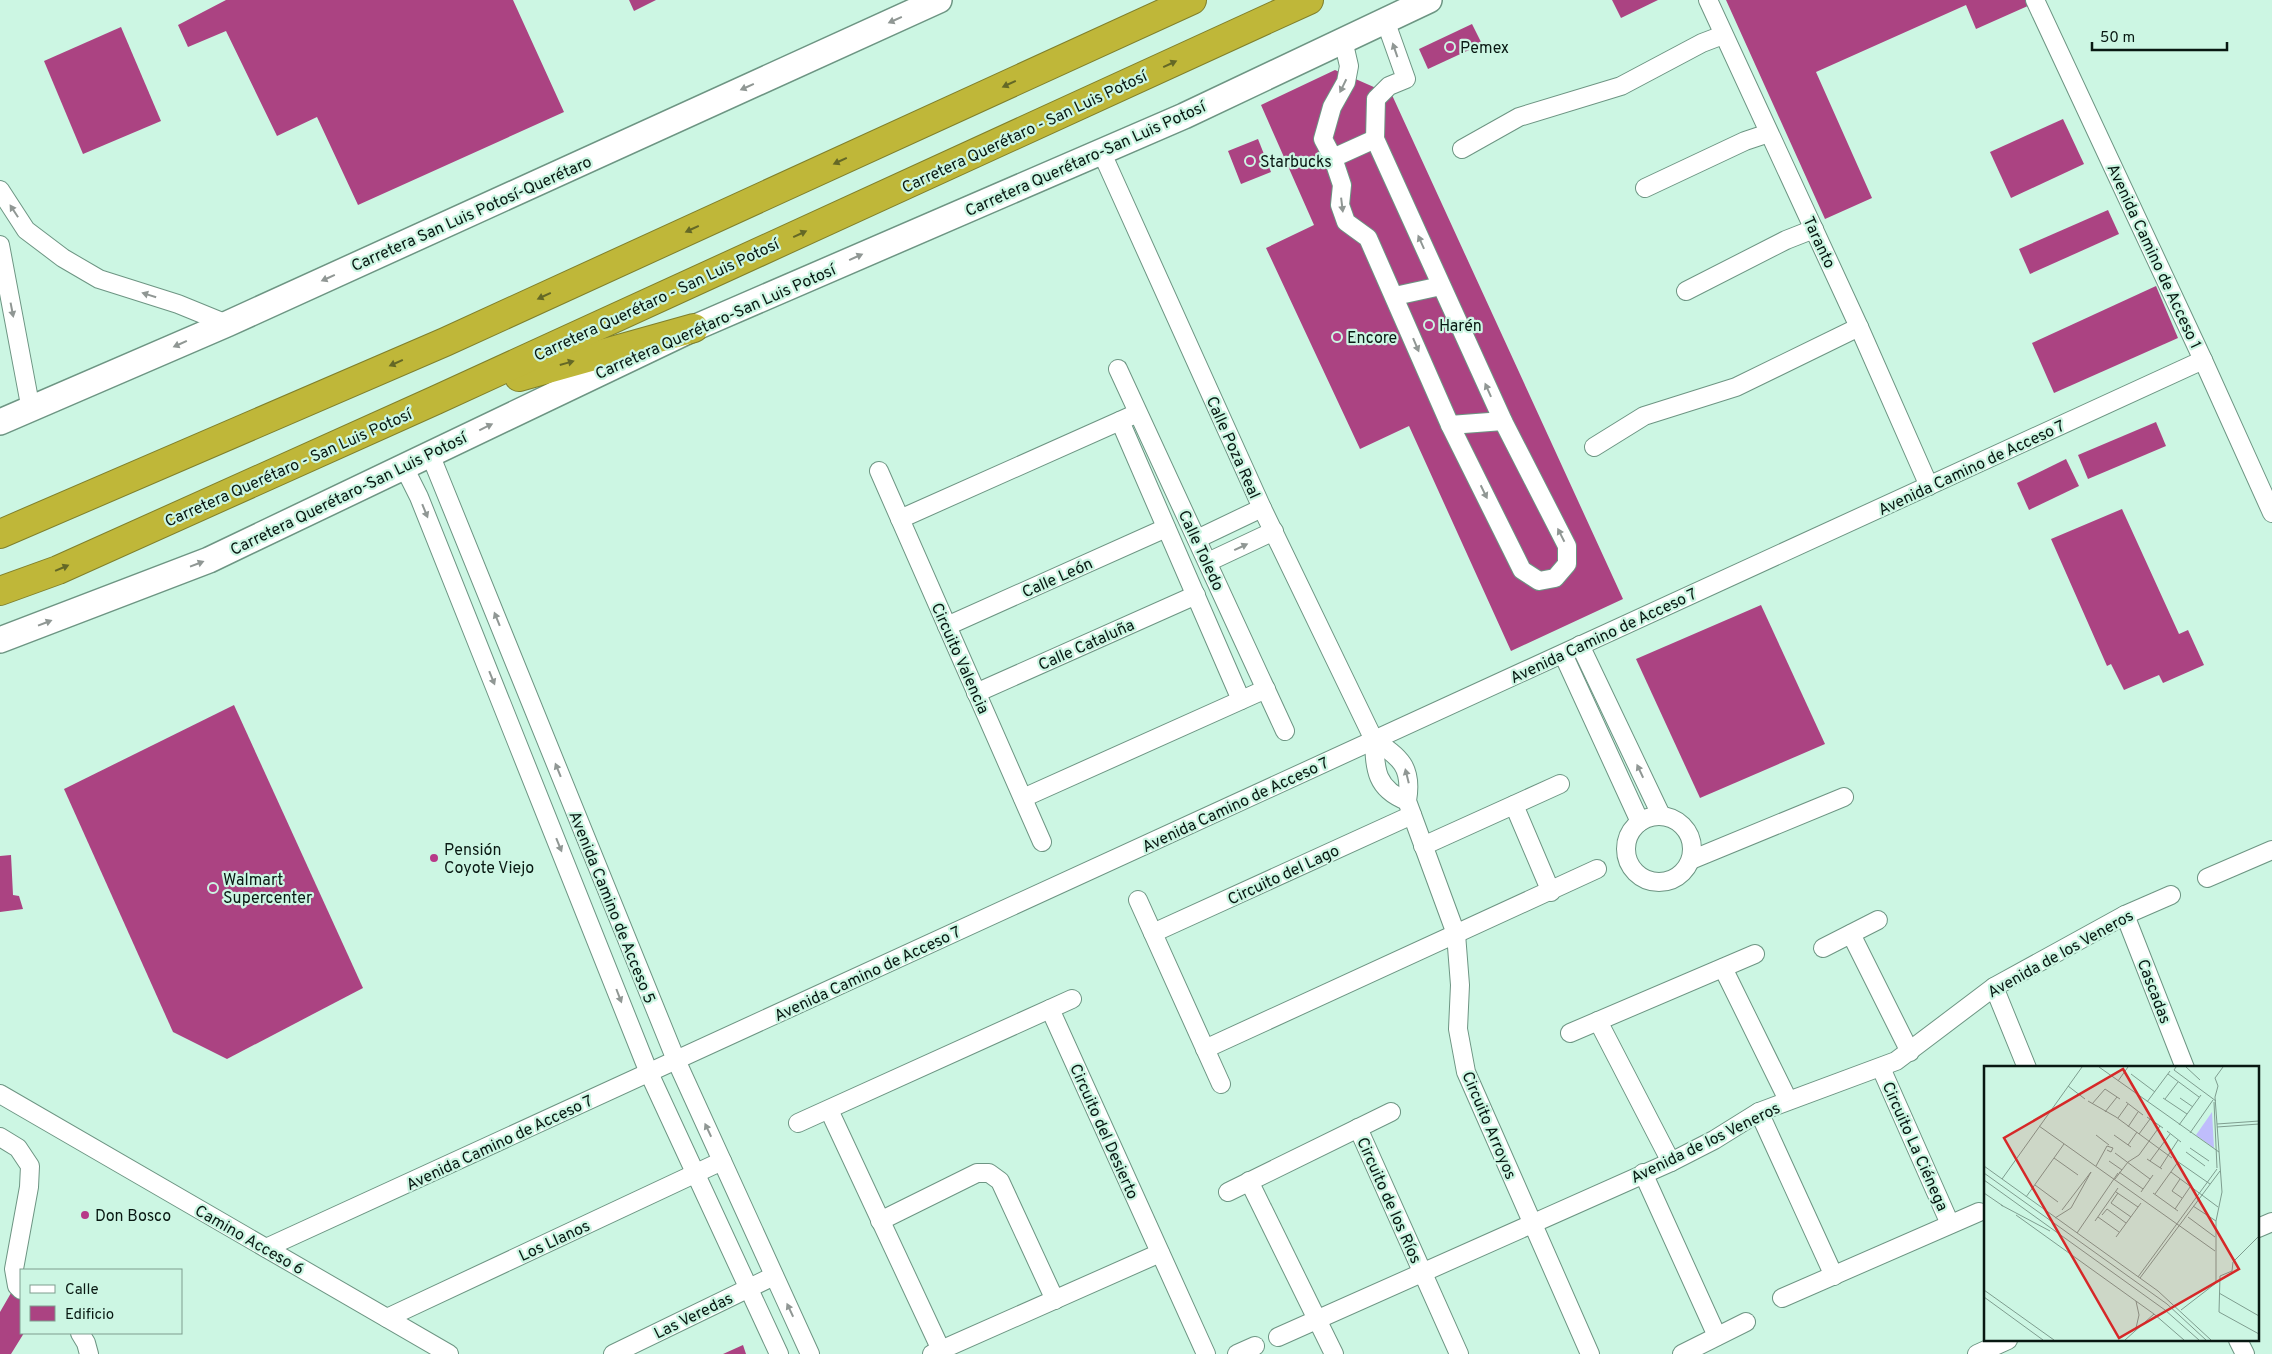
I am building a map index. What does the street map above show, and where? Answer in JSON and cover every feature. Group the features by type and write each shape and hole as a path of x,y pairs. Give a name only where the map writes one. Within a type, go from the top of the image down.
{"highway":[{"path":"1053,63 1156,0"},
{"path":"0,534 445,342 1192,0"},
{"name":"Carretera Querétaro - San Luis Potosí","path":"0,591 58,570 436,400 1309,0"},
{"path":"436,400 694,328"}],"main road":[{"name":"Carretera San Luis Potosí-Querétaro","path":"0,422 228,324 940,0"},
{"name":"Carretera Querétaro-San Luis Potosí","path":"0,640 209,560 694,328 1184,116 1429,0"}],"street":[{"name":"Taranto","path":"1708,0 1859,327 1929,486"},
{"name":"Avenida Camino de Acceso 1","path":"2035,0 2203,360 2272,513"},
{"path":"1343,40 1349,66 1346,82 1332,107 1323,139 1333,158 1342,185 1340,205 1346,222 1368,238 1450,425 1522,570 1539,581 1555,578 1568,564 1567,546 1502,421 1375,140 1376,99 1389,86 1406,79 1385,20"},
{"path":"1462,149 1519,117 1621,86 1702,43 1723,35"},
{"path":"1645,188 1745,142 1769,133"},
{"path":"1333,158 1375,140"},
{"name":"Calle Poza Real","path":"1101,151 1262,508 1374,740"},
{"path":"0,190 26,230 63,258 99,279 178,304 228,324"},
{"path":"1686,291 1786,240 1814,229"},
{"path":"0,245 31,410"},
{"path":"1395,296 1441,286"},
{"path":"1594,447 1644,416 1736,387 1859,327"},
{"name":"Avenida Camino de Acceso 7","path":"266,1248 2203,360"},
{"name":"Calle Toledo","path":"1118,369 1285,731"},
{"path":"900,519 1138,413"},
{"name":"Calle Toledo","path":"1120,421 1241,700"},
{"path":"1450,425 1502,421"},
{"name":"Avenida Camino de Acceso 5","path":"430,454 676,1060 810,1354"},
{"name":"Avenida Camino de Acceso 5","path":"404,467 419,497 590,921 649,1073 779,1354"},
{"name":"Circuito Valencia","path":"879,471 1042,842"},
{"path":"1197,539 1262,508"},
{"name":"Calle León","path":"947,626 1166,528"},
{"path":"1208,562 1274,531"},
{"path":"448,570 471,556"},
{"name":"Calle Cataluña","path":"976,693 1196,595"},
{"path":"1580,646 1661,815"},
{"path":"1563,654 1640,822"},
{"path":"500,699 524,688"},
{"path":"1023,798 1266,689"},
{"path":"1598,730 1616,721"},
{"path":"1374,740 1375,765 1378,775 1389,791 1410,808"},
{"name":"Circuito Arroyos","path":"1374,740 1395,754 1403,764 1409,782 1410,808 1456,934 1460,985 1458,1029 1466,1072 1590,1354"},
{"path":"1423,846 1560,784"},
{"path":"1691,860 1844,797"},
{"path":"1514,805 1551,892"},
{"path":"545,812 572,806"},
{"name":"Circuito del Lago","path":"1153,933 1410,808"},
{"path":"1661,815 1671,818 1687,830 1692,840 1691,860 1685,870 1677,877 1666,882 1650,880 1636,872 1629,863 1626,852 1627,841 1632,830 1640,822 1650,817 1661,815"},
{"path":"2207,878 2272,850"},
{"path":"1205,1049 1551,892 1597,869"},
{"name":"Avenida de los Veneros","path":"1278,1337 1670,1162 1714,1140 1759,1112 1881,1068 1910,1052 1994,987 2125,915 2171,895"},
{"path":"1138,900 1221,1084"},
{"path":"590,921 615,912"},
{"name":"Cascadas","path":"2125,915 2184,1066"},
{"path":"1824,948 1878,920"},
{"path":"1851,934 1910,1052"},
{"path":"1570,1033 1755,954"},
{"path":"1723,968 1788,1100"},
{"path":"1994,987 2026,1066"},
{"path":"798,1123 1072,999"},
{"name":"Circuito del Desierto","path":"1050,1009 1206,1354"},
{"path":"1598,1021 1670,1162"},
{"name":"Circuito La Ciénega","path":"1881,1068 1950,1224"},
{"name":"Camino Acceso 6","path":"0,1094 449,1354"},
{"path":"829,1110 937,1352 1160,1253"},
{"name":"Circuito de los Ríos","path":"1228,1192 1391,1112"},
{"path":"1759,1112 1834,1276"},
{"name":"Circuito de los Ríos","path":"1358,1128 1459,1354"},
{"path":"0,1137 18,1148 30,1166 29,1187 14,1269 17,1286 20,1289"},
{"name":"Los Llanos","path":"387,1318 722,1162"},
{"path":"880,1221 977,1172 989,1173 1000,1181 1054,1300"},
{"path":"1643,1174 1716,1336"},
{"path":"1249,1181 1334,1354"},
{"name":"Circuito La Ciénega","path":"1782,1298 1979,1212"},
{"path":"2260,1227 2272,1222"},
{"name":"Las Veredas","path":"613,1354 774,1276"},
{"path":"1682,1354 1746,1322"},
{"path":"81,1334 89,1354"},
{"path":"1977,1354 2004,1342"},
{"path":"2239,1342 2244,1354"},
{"path":"1237,1354 1255,1346"}],"building":[{"path":"226,0 513,0 564,112 358,205 317,117 277,136 226,31 188,47 178,25"},
{"path":"629,0 656,0 634,11"},
{"path":"1612,0 1658,0 1621,18"},
{"path":"1726,0 2027,0 2030,5 1976,29 1966,5 1816,72 1872,198 1825,219"},
{"name":"Pemex","path":"1472,24 1482,44 1428,69 1419,49"},
{"path":"121,27 161,121 83,154 44,61"},
{"name":"Harén","path":"1335,70 1392,95 1623,599 1511,651 1409,426 1360,449 1266,248 1314,225 1261,105"},
{"path":"2063,119 2084,164 2011,198 1990,152"},
{"name":"Starbucks","path":"1258,139 1271,172 1241,184 1228,151"},
{"path":"2108,210 2119,234 2030,274 2019,249"},
{"path":"2156,286 2178,338 2054,393 2032,343"},
{"path":"2156,422 2166,446 2088,479 2078,455"},
{"path":"2066,459 2079,486 2029,510 2017,483"},
{"path":"2122,509 2179,634 2188,630 2204,665 2163,683 2159,675 2124,690 2111,664 2107,666 2051,539"},
{"path":"1761,605 1825,744 1700,798 1636,659"},
{"name":"Walmart Supercenter","path":"234,705 363,988 227,1059 173,1032 64,789"},
{"path":"11,855 13,895 19,896 23,909 0,912 0,856"},
{"path":"11,1293 20,1299 20,1334 23,1334 11,1354 0,1354 0,1312"},
{"path":"743,1345 746,1354 723,1354"}],"place":[{"name":"Pemex","path":"1450,47"},
{"name":"Starbucks","path":"1250,161"},
{"name":"Harén","path":"1429,325"},
{"name":"Encore","path":"1337,337"},
{"name":"Pensión Coyote Viejo","path":"434,858"},
{"name":"Walmart Supercenter","path":"213,888"},
{"name":"Don Bosco","path":"85,1215"}]}
